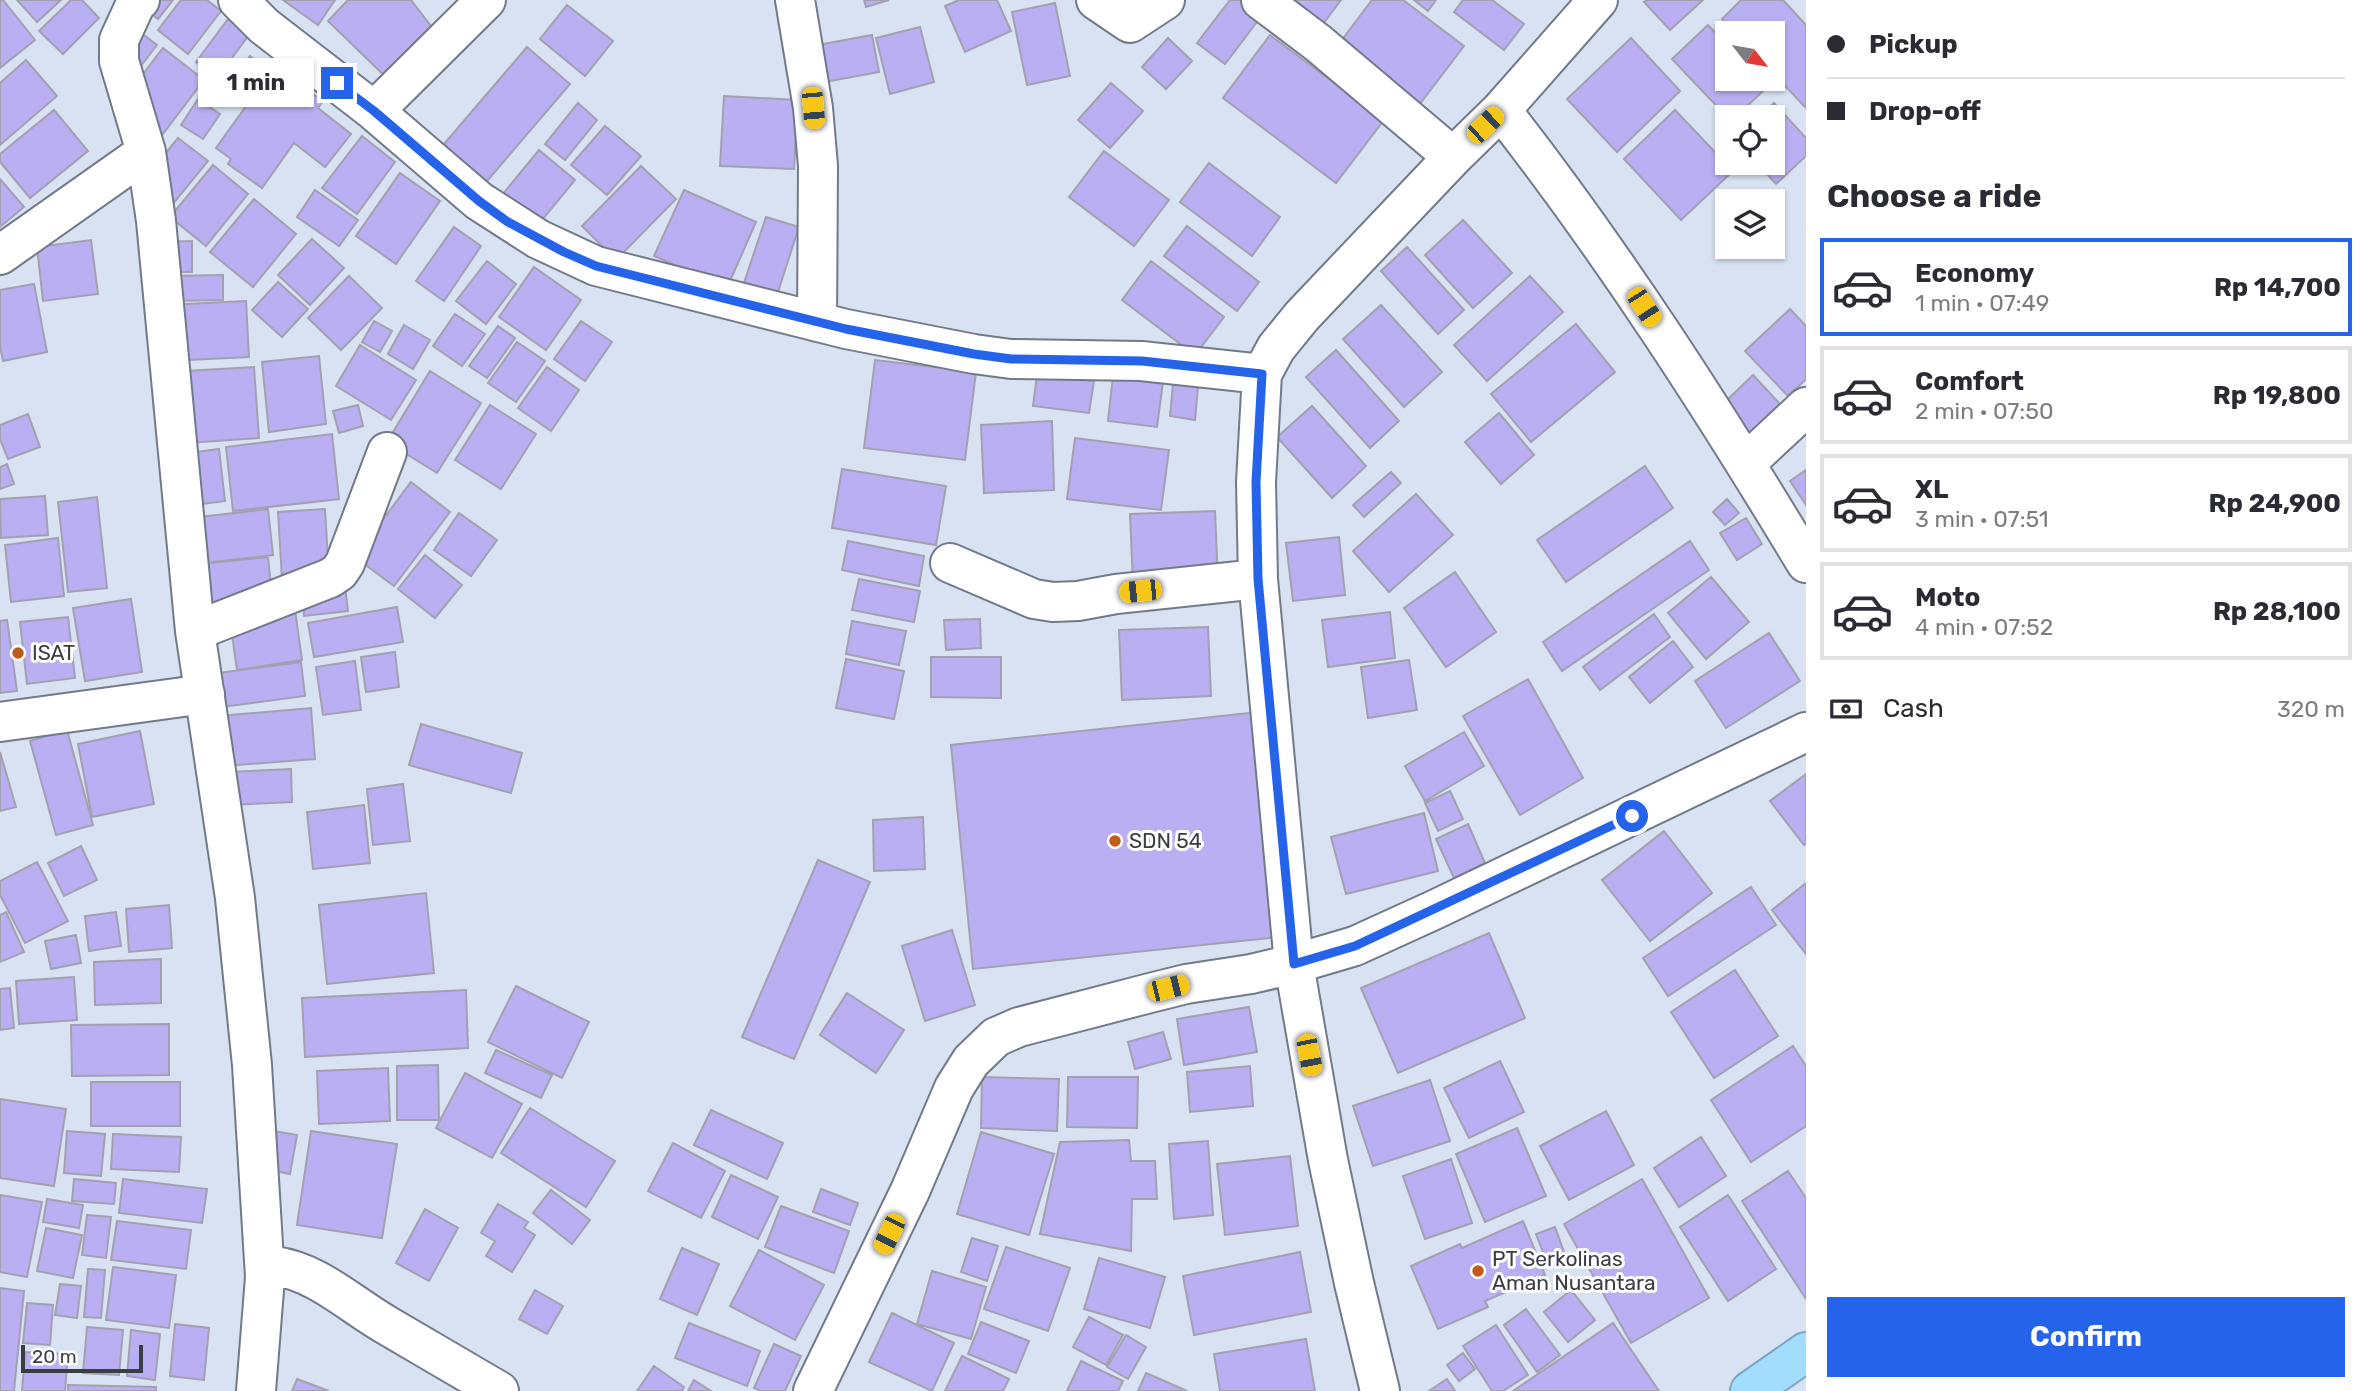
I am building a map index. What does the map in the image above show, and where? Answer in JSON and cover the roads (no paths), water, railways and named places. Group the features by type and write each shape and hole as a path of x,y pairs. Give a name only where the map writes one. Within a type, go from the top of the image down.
{"highway":[{"path":"1750,1391 1806,1352"}],"street":[{"path":"140,0 136,3 119,40 118,55 146,152 156,221 195,631 241,951 255,1102 265,1277 256,1391"},
{"path":"238,0 264,26 374,111 479,201 508,222 596,266 912,343 1011,359 1142,361 1262,374"},
{"path":"374,111 486,0"},
{"path":"794,0 813,108 818,166 817,322"},
{"path":"1096,0 1130,23 1165,0"},
{"path":"1261,0 1318,43 1453,157"},
{"path":"1380,1391 1331,1172 1294,964 1258,579 1256,482 1262,374 1276,348 1302,316 1501,110 1598,0"},
{"path":"1501,110 1552,175 1644,307 1746,463 1806,563"},
{"path":"0,255 146,152"},
{"path":"1746,463 1806,408"},
{"path":"195,631 330,578 339,572 387,452"},
{"path":"950,563 1034,599 1053,602 1258,579"},
{"path":"0,722 205,694"},
{"path":"813,1391 910,1191 954,1088 971,1061 996,1038 1019,1027 1150,993 1294,964 1355,946 1806,732"},
{"path":"265,1277 275,1266 291,1268 313,1278 387,1326 499,1391"}],"place":[{"name":"ISAT","path":"18,653"},
{"name":"SDN 54","path":"1115,841"},
{"name":"PT Serkolinas Aman Nusantara","path":"1478,1271"}]}
